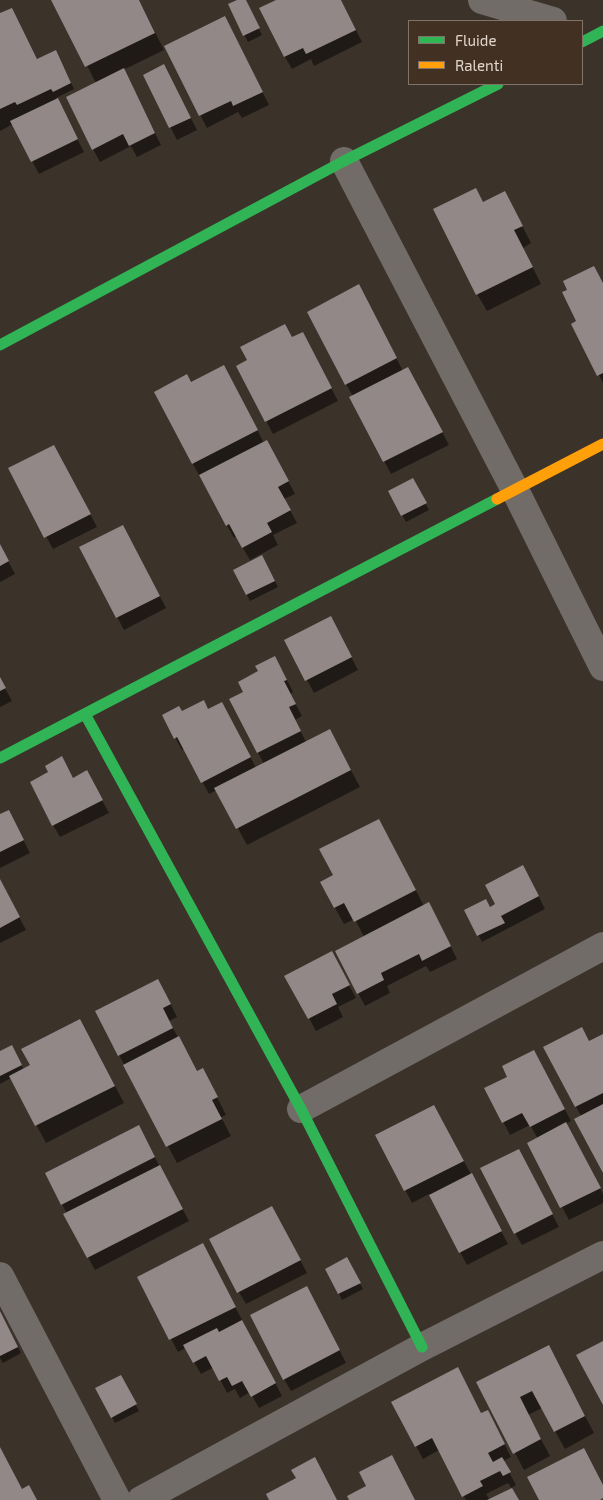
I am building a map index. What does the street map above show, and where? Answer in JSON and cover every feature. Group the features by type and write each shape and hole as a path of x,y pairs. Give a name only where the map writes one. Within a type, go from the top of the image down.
{"street":[{"path":"482,0 549,20"},
{"path":"0,345 344,161 496,85"},
{"path":"344,161 515,490 603,667"},
{"path":"0,758 603,444"},
{"path":"85,714 301,1109 422,1346"},
{"path":"301,1109 603,946"},
{"path":"140,1500 422,1346 603,1255"},
{"path":"0,1276 117,1500"}],"building":[{"path":"51,0 139,0 155,33 85,67"},
{"path":"237,0 246,0 260,28 243,36 228,4"},
{"path":"276,0 341,0 356,30 306,54 303,48 284,57 259,8"},
{"path":"12,8 37,59 56,50 71,83 53,92 51,89 17,105 15,102 0,109 0,13"},
{"path":"225,16 263,92 233,106 231,101 199,116 164,46"},
{"path":"164,64 191,118 169,128 143,75"},
{"path":"124,68 155,133 129,146 123,134 92,150 66,97"},
{"path":"58,98 78,139 31,162 10,121"},
{"path":"476,188 483,202 505,191 523,226 514,230 533,267 476,295 433,209"},
{"path":"594,266 603,283 603,373 597,376 571,324 576,321 562,292 567,290 563,281"},
{"path":"359,284 397,358 345,385 307,312"},
{"path":"285,324 292,337 303,332 332,388 265,422 236,366 247,360 240,347"},
{"path":"224,365 258,430 192,464 154,392 187,374 191,382"},
{"path":"408,367 443,432 383,462 349,397"},
{"path":"267,440 289,481 278,487 291,510 267,523 272,532 242,548 229,524 226,526 199,475"},
{"path":"54,445 91,514 44,538 8,468"},
{"path":"413,478 427,503 401,516 388,491"},
{"path":"123,525 160,596 116,618 79,547"},
{"path":"0,544 9,561 0,566"},
{"path":"262,555 275,581 246,595 233,570"},
{"path":"331,616 352,657 305,681 284,640"},
{"path":"275,656 287,680 284,681 296,704 289,707 301,731 257,753 229,699 243,692 238,682 258,671 255,666"},
{"path":"0,677 6,688 0,691"},
{"path":"204,700 208,709 222,702 251,757 201,783 177,737 174,739 162,715 179,706 182,711"},
{"path":"330,729 351,770 236,829 214,788"},
{"path":"62,756 73,778 87,770 103,800 52,826 30,782 48,772 45,766"},
{"path":"9,810 24,840 0,852 0,814"},
{"path":"379,819 416,890 354,922 344,903 334,908 320,882 333,875 319,849"},
{"path":"523,865 539,896 501,916 505,923 477,936 464,910 486,899 490,907 495,904 485,885"},
{"path":"0,879 20,917 0,928"},
{"path":"429,902 451,946 422,961 419,954 381,973 384,980 357,994 335,951"},
{"path":"332,951 350,985 332,994 337,1004 308,1019 284,976"},
{"path":"158,979 171,1004 163,1008 173,1028 118,1056 95,1011"},
{"path":"80,1019 115,1086 35,1126 9,1076 30,1065 21,1049"},
{"path":"582,1027 589,1041 603,1034 603,1093 575,1107 543,1047"},
{"path":"179,1036 197,1071 203,1068 218,1097 212,1100 222,1119 166,1147 123,1065"},
{"path":"12,1045 22,1065 0,1076 0,1051"},
{"path":"534,1050 565,1109 530,1127 522,1113 502,1123 484,1088 507,1077 502,1066"},
{"path":"603,1104 603,1173 574,1119"},
{"path":"434,1105 464,1161 404,1191 375,1135"},
{"path":"566,1122 601,1188 560,1208 527,1143"},
{"path":"139,1125 155,1157 61,1205 45,1173"},
{"path":"519,1149 553,1214 514,1234 480,1168"},
{"path":"160,1165 183,1209 87,1258 63,1214"},
{"path":"472,1173 502,1231 459,1253 429,1195"},
{"path":"272,1206 301,1260 237,1293 209,1239"},
{"path":"203,1243 236,1307 169,1340 137,1277"},
{"path":"347,1257 361,1283 338,1294 325,1269"},
{"path":"307,1286 340,1350 283,1380 250,1315"},
{"path":"0,1311 18,1347 0,1356"},
{"path":"242,1320 276,1383 251,1397 242,1381 232,1386 227,1377 219,1381 206,1356 193,1363 183,1345 217,1328 219,1332"},
{"path":"603,1341 603,1405 576,1355"},
{"path":"549,1345 585,1416 554,1432 532,1391 520,1397 541,1439 513,1454 476,1382"},
{"path":"458,1367 481,1413 488,1410 505,1444 488,1453 493,1462 502,1457 511,1472 503,1476 500,1471 480,1481 483,1486 462,1497 432,1438 415,1447 391,1402"},
{"path":"121,1375 137,1404 111,1418 95,1388"},
{"path":"0,1447 22,1489 29,1485 37,1500 0,1500"},
{"path":"584,1448 603,1485 603,1498 600,1500 539,1500 527,1477"},
{"path":"392,1455 415,1500 349,1500 347,1496 366,1486 359,1472"},
{"path":"315,1457 337,1500 269,1500 266,1494 296,1478 291,1470"},
{"path":"512,1488 519,1500 487,1500"}],"traffic: fast":[{"path":"583,41 603,31"},
{"path":"0,345 344,161 496,85"},
{"path":"0,758 497,499"},
{"path":"85,714 301,1109 422,1347"}],"traffic: slow":[{"path":"497,499 603,444"}]}
